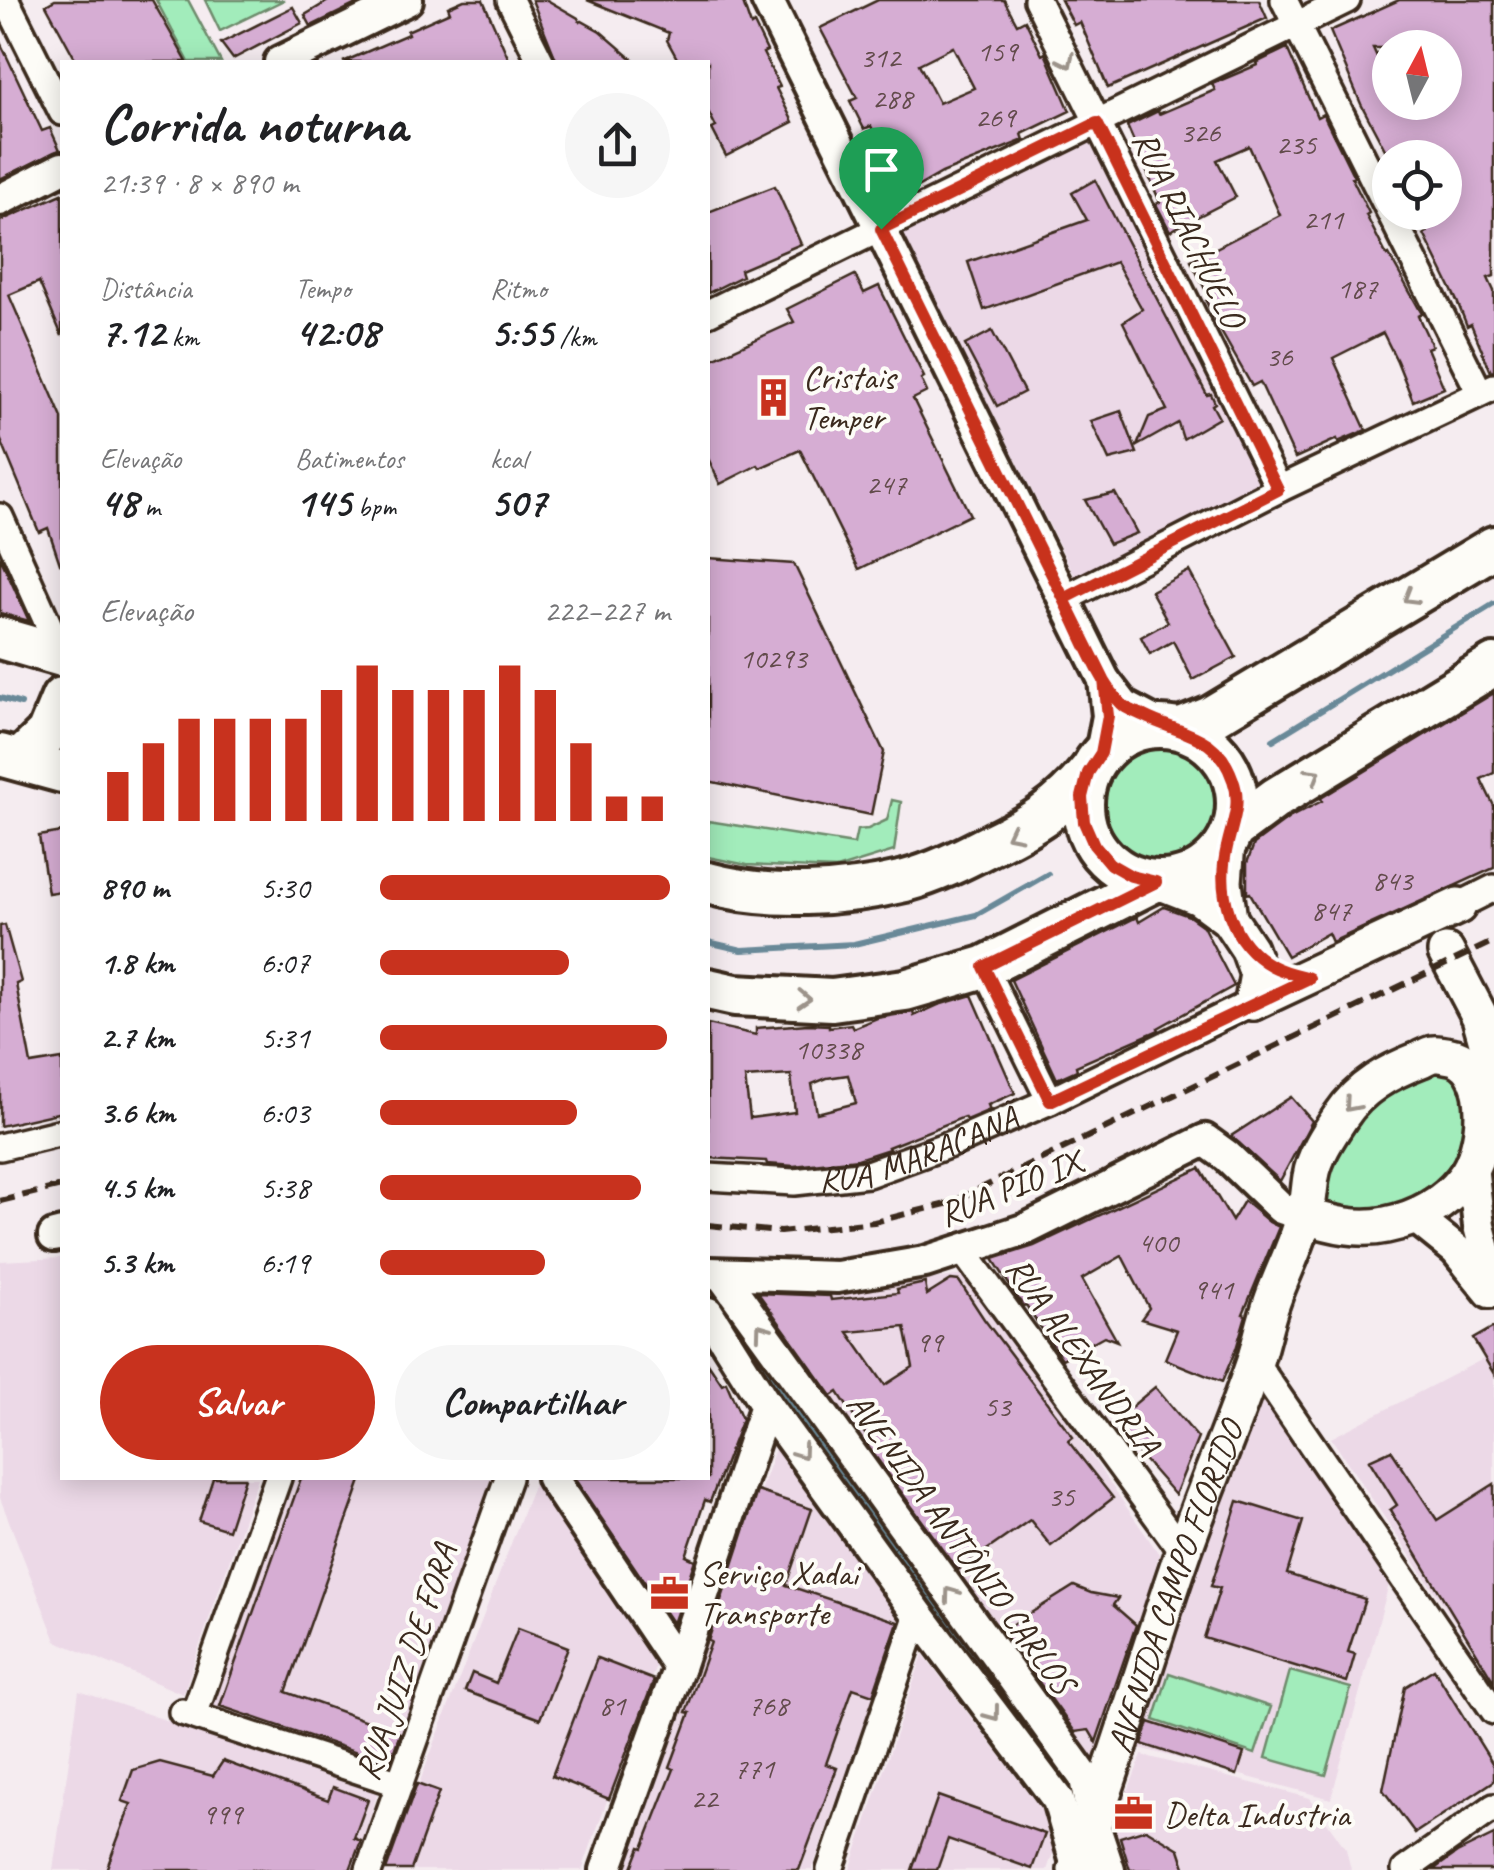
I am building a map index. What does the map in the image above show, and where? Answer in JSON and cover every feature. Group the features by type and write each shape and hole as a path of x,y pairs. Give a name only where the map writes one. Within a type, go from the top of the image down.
{"main road":[{"path":"710,885 739,892 826,894 906,880 958,862 1031,825 1069,796 1119,738 1141,729 1172,728 1211,717 1494,547"},
{"path":"0,638 60,655"},
{"path":"710,989 735,995 832,1000 905,990 984,967 1158,882 1183,878 1203,869 1230,836 1276,798 1494,664"},
{"path":"10,757 46,734 60,702"},
{"path":"1172,728 1206,742 1224,759 1234,781 1238,805 1224,882 1239,934 1258,974 1254,1002"},
{"path":"10,757 60,771"},
{"path":"1095,763 1082,797 1084,822 1094,845 1110,864 1131,876 1199,897 1270,966 1309,978"},
{"path":"1458,906 1446,952 1468,992 1480,1018 1487,1042 1487,1130 1472,1166 1449,1195 1415,1217 1384,1226 1351,1227 1305,1216 1311,1172 1344,1112 1377,1080 1433,1054 1446,1042 1464,1012 1468,992"},
{"name":"RUA MARACANÃ","path":"1254,1002 1458,906"},
{"path":"1394,937 1446,952"},
{"path":"1433,1054 1460,1058 1478,1072 1488,1094"},
{"name":"AVENIDA CAMPO FLORIDO","path":"1085,1869 1092,1822 1183,1552 1305,1216"},
{"path":"1271,1304 1321,1246 1351,1227"}],"street":[{"path":"6,0 60,108"},
{"path":"287,60 407,0"},
{"path":"510,0 540,60"},
{"path":"767,0 1104,680 1124,706 1172,728"},
{"name":"RUA RIACHUELO","path":"1037,0 1278,490"},
{"path":"1064,599 1487,390 1284,0"},
{"path":"710,313 1347,0"},
{"path":"0,200 60,169"},
{"path":"0,517 60,652"},
{"path":"1095,763 1108,716 1104,680"},
{"name":"RUA MARACANÃ","path":"1458,906 1494,888"},
{"path":"984,967 1050,1101"},
{"name":"RUA MARACANÃ","path":"710,1176 794,1182 868,1174 956,1142 1050,1101 1254,1002"},
{"path":"0,1146 60,1132"},
{"name":"RUA PIO IX","path":"714,1274 837,1277 925,1262 1026,1229 1205,1140 1281,1208 1305,1216"},
{"path":"1472,1166 1479,1226 1494,1285"},
{"path":"1415,1217 1456,1250 1494,1297"},
{"name":"RUA ALEXANDRIA","path":"963,1251 1183,1552"},
{"name":"AVENIDA ANTÔNIO CARLOS","path":"714,1274 1085,1778 1092,1822"},
{"path":"710,1316 766,1405 1058,1800 1085,1869"},
{"path":"1255,1362 1494,1711"},
{"path":"606,1870 766,1405"},
{"path":"277,1480 188,1714 400,1784"},
{"name":"RUA JUIZ DE FORA","path":"370,1870 507,1480"},
{"path":"553,1480 678,1668"},
{"path":"830,1870 918,1614"},
{"path":"1405,1870 1494,1807"}],"shaded area":[{"path":"1088,139 1264,487 1075,576 900,230"},
{"path":"60,1258 60,1480 257,1480 183,1694 56,1641 0,1498 0,1261"},
{"path":"966,1275 1159,1554 1096,1770 758,1298"},
{"path":"1489,1356 1494,1362 1494,1680 1331,1438"},
{"path":"1259,1386 1389,1584 1331,1799 1136,1747"},
{"path":"775,1449 903,1614 812,1870 626,1870"},
{"path":"294,1480 490,1480 389,1773 202,1712"},
{"path":"535,1481 657,1662 582,1870 386,1870"},
{"path":"923,1654 1060,1834 1047,1870 850,1870"},
{"path":"79,1691 378,1791 354,1870 53,1870"},
{"path":"1142,1755 1310,1798 1346,1849 1351,1870 1130,1870 1114,1827"}],"green space":[{"path":"156,0 188,0 220,60 188,60"},
{"path":"205,0 284,0 220,31"},
{"path":"1162,738 1187,743 1207,757 1221,777 1226,802 1221,827 1207,847 1187,861 1162,866 1137,861 1117,847 1103,827 1098,802 1103,777 1117,757 1137,743"},
{"path":"892,800 901,802 894,851 836,869 747,865 710,857 710,821 854,844 857,830 887,820"},
{"path":"1431,1063 1467,1068 1472,1125 1446,1173 1408,1205 1349,1216 1320,1211 1343,1120"},
{"path":"1290,1671 1351,1688 1326,1775 1266,1758"},
{"path":"1169,1673 1271,1707 1255,1754 1154,1720"}],"building":[{"path":"55,0 152,0 186,60 76,60 46,5"},
{"path":"330,0 364,0 311,26 305,15"},
{"path":"464,0 483,0 509,60 348,60 450,12 448,7"},
{"path":"532,0 547,0 578,18 634,60 556,60"},
{"path":"587,0 742,0 751,26 754,24 767,51 763,53 793,122 726,156 712,129 716,127 710,115 710,60 678,60 667,40 669,33"},
{"path":"878,0 1004,0 1017,24 1025,20 1042,55 1045,53 1070,111 1022,134 1024,140 942,173 903,195 871,126 864,129 850,101 857,98 820,28","holes":["953,47 974,88 939,103 919,64"]},
{"path":"1061,0 1259,0 1267,18 1108,88 1080,22 1074,25"},
{"path":"1399,0 1494,0 1494,276 1488,278 1494,291 1494,371 1491,372 1471,324 1467,326 1424,234 1426,230 1462,230 1462,140 1380,140 1330,31"},
{"path":"293,7 302,23 233,59 221,43"},
{"path":"0,42 42,131 50,128 60,150 0,179"},
{"path":"1287,48 1317,117 1323,114 1354,177 1372,230 1422,314 1418,316 1432,346 1427,348 1444,388 1413,401 1383,333 1333,358 1366,430 1295,458 1260,382 1252,386 1219,328 1191,261 1280,215 1249,146 1217,160 1236,197 1170,231 1127,126 1215,90 1212,84"},
{"path":"1095,180 1207,395 1211,394 1215,403 1212,405 1219,418 1183,439 1178,423 1137,446 1149,417 1167,410 1123,322 1142,309 1116,262 984,310 968,262 1087,220 1072,193"},
{"path":"775,186 801,244 740,270 742,276 710,292 710,211"},
{"path":"60,195 60,331 39,282 9,295 60,413 60,564 48,528 39,532 0,438 0,221"},
{"path":"855,275 864,293 879,286 924,377 921,379 927,392 913,399 970,515 859,569 800,450 720,484 710,462 710,360 794,322 787,309"},
{"path":"992,331 1024,392 997,406 965,345"},
{"path":"1121,411 1137,453 1109,460 1091,421"},
{"path":"1115,493 1137,533 1109,544 1085,500"},
{"path":"0,557 29,621 0,613"},
{"path":"710,558 794,564 884,752 871,815 710,781"},
{"path":"1189,571 1236,657 1193,680 1173,641 1150,654 1141,637 1168,622 1151,591"},
{"path":"1494,693 1494,773 1481,779 1494,806 1494,868 1332,942 1328,933 1287,956 1250,893 1247,894 1247,863 1254,844 1289,818"},
{"path":"60,832 60,891 48,893 39,836"},
{"path":"1164,907 1203,926 1234,986 1159,1030 1076,1066 1077,1070 1057,1079 1011,980"},
{"path":"5,925 21,982 16,984 31,1064 60,1059 60,1112 0,1126 0,926"},
{"path":"972,995 1015,1093 988,1105 990,1110 858,1159 794,1166 710,1158 710,1024 756,1035 756,1028 851,1024 853,1028 877,1018 913,1012 914,1016","holes":["791,1075 795,1112 750,1118 745,1078","848,1075 856,1103 817,1113 812,1084"]},
{"path":"1291,1097 1312,1121 1280,1181 1231,1136"},
{"path":"1200,1168 1232,1221 1244,1201 1279,1227 1243,1314 1246,1315 1236,1349 1222,1382 1165,1359 1177,1330 1141,1319 1149,1308 1122,1256 1082,1279 1117,1341 1104,1336 1062,1359 993,1259 1034,1246"},
{"path":"951,1280 959,1281 1073,1437 1068,1441 1113,1498 1051,1546 1030,1520 958,1570 867,1445 871,1443 838,1392 832,1396 758,1293 830,1296 831,1300 898,1293 897,1289 925,1283 927,1295","holes":["905,1327 913,1367 885,1385 848,1332"]},
{"path":"1494,1327 1494,1374 1473,1339"},
{"path":"710,1366 722,1384 726,1382 742,1419 710,1502 705,1500 686,1556 695,1560 673,1624 575,1480 710,1480"},
{"path":"1155,1387 1198,1438 1175,1495 1112,1423"},
{"path":"1391,1450 1437,1520 1494,1484 1494,1682 1390,1510 1397,1505 1369,1460"},
{"path":"212,1480 244,1480 228,1530 199,1521"},
{"path":"300,1480 361,1480 286,1692 400,1733 390,1763 220,1706"},
{"path":"757,1491 812,1509 786,1585 898,1622 873,1695 853,1688 826,1764 837,1768 799,1870 631,1870 674,1769 670,1767 690,1713 686,1712"},
{"path":"1238,1501 1303,1521 1287,1574 1365,1599 1348,1652 1355,1654 1347,1682 1204,1638 1220,1588 1211,1586"},
{"path":"1074,1586 1118,1598 1113,1605 1136,1625 1096,1742 1089,1730 1075,1732 1002,1631"},
{"path":"518,1628 568,1647 540,1719 465,1691 472,1673 496,1683"},
{"path":"597,1658 654,1680 609,1799 552,1776"},
{"path":"1434,1669 1494,1766 1494,1781 1415,1833 1383,1790 1405,1687"},
{"path":"1149,1722 1244,1753 1237,1775 1142,1744"},
{"path":"223,1761 328,1800 333,1787 368,1800 354,1838 361,1841 350,1870 106,1870 131,1804 122,1801 133,1770 160,1762 213,1776"},
{"path":"417,1784 439,1792 411,1870 386,1870"},
{"path":"938,1796 1045,1834 1032,1869 948,1839 937,1870 912,1870"},
{"path":"1146,1829 1179,1849 1186,1870 1130,1870 1120,1837"},
{"path":"1494,1835 1494,1870 1433,1870 1457,1853"}],"waterway":[{"path":"1273,740 1494,604"},
{"path":"0,698 21,704"},
{"path":"710,942 742,950 854,944 976,915 1048,874"},
{"path":"725,1311 1025,1731"}],"railway":[{"path":"710,1225 780,1232 874,1222 950,1203 1494,941"},
{"path":"0,1201 60,1186"}],"place":[{"name":"Cristais Temper","path":"773,397"},
{"name":"Serviço Xadai Transporte","path":"669,1593"},
{"name":"Delta Industria","path":"1134,1814"}],"route":[{"path":"881,229 1097,123 1278,490 1064,599 1104,680 1124,706 1164,726 1194,734 1224,759 1234,781 1238,805 1224,860 1229,920 1248,948 1270,966 1309,978 1050,1101 984,967 1156,882 1131,876 1110,864 1094,845 1084,822 1082,797 1088,773 1101,753 1108,716 1104,680 881,229"}]}
